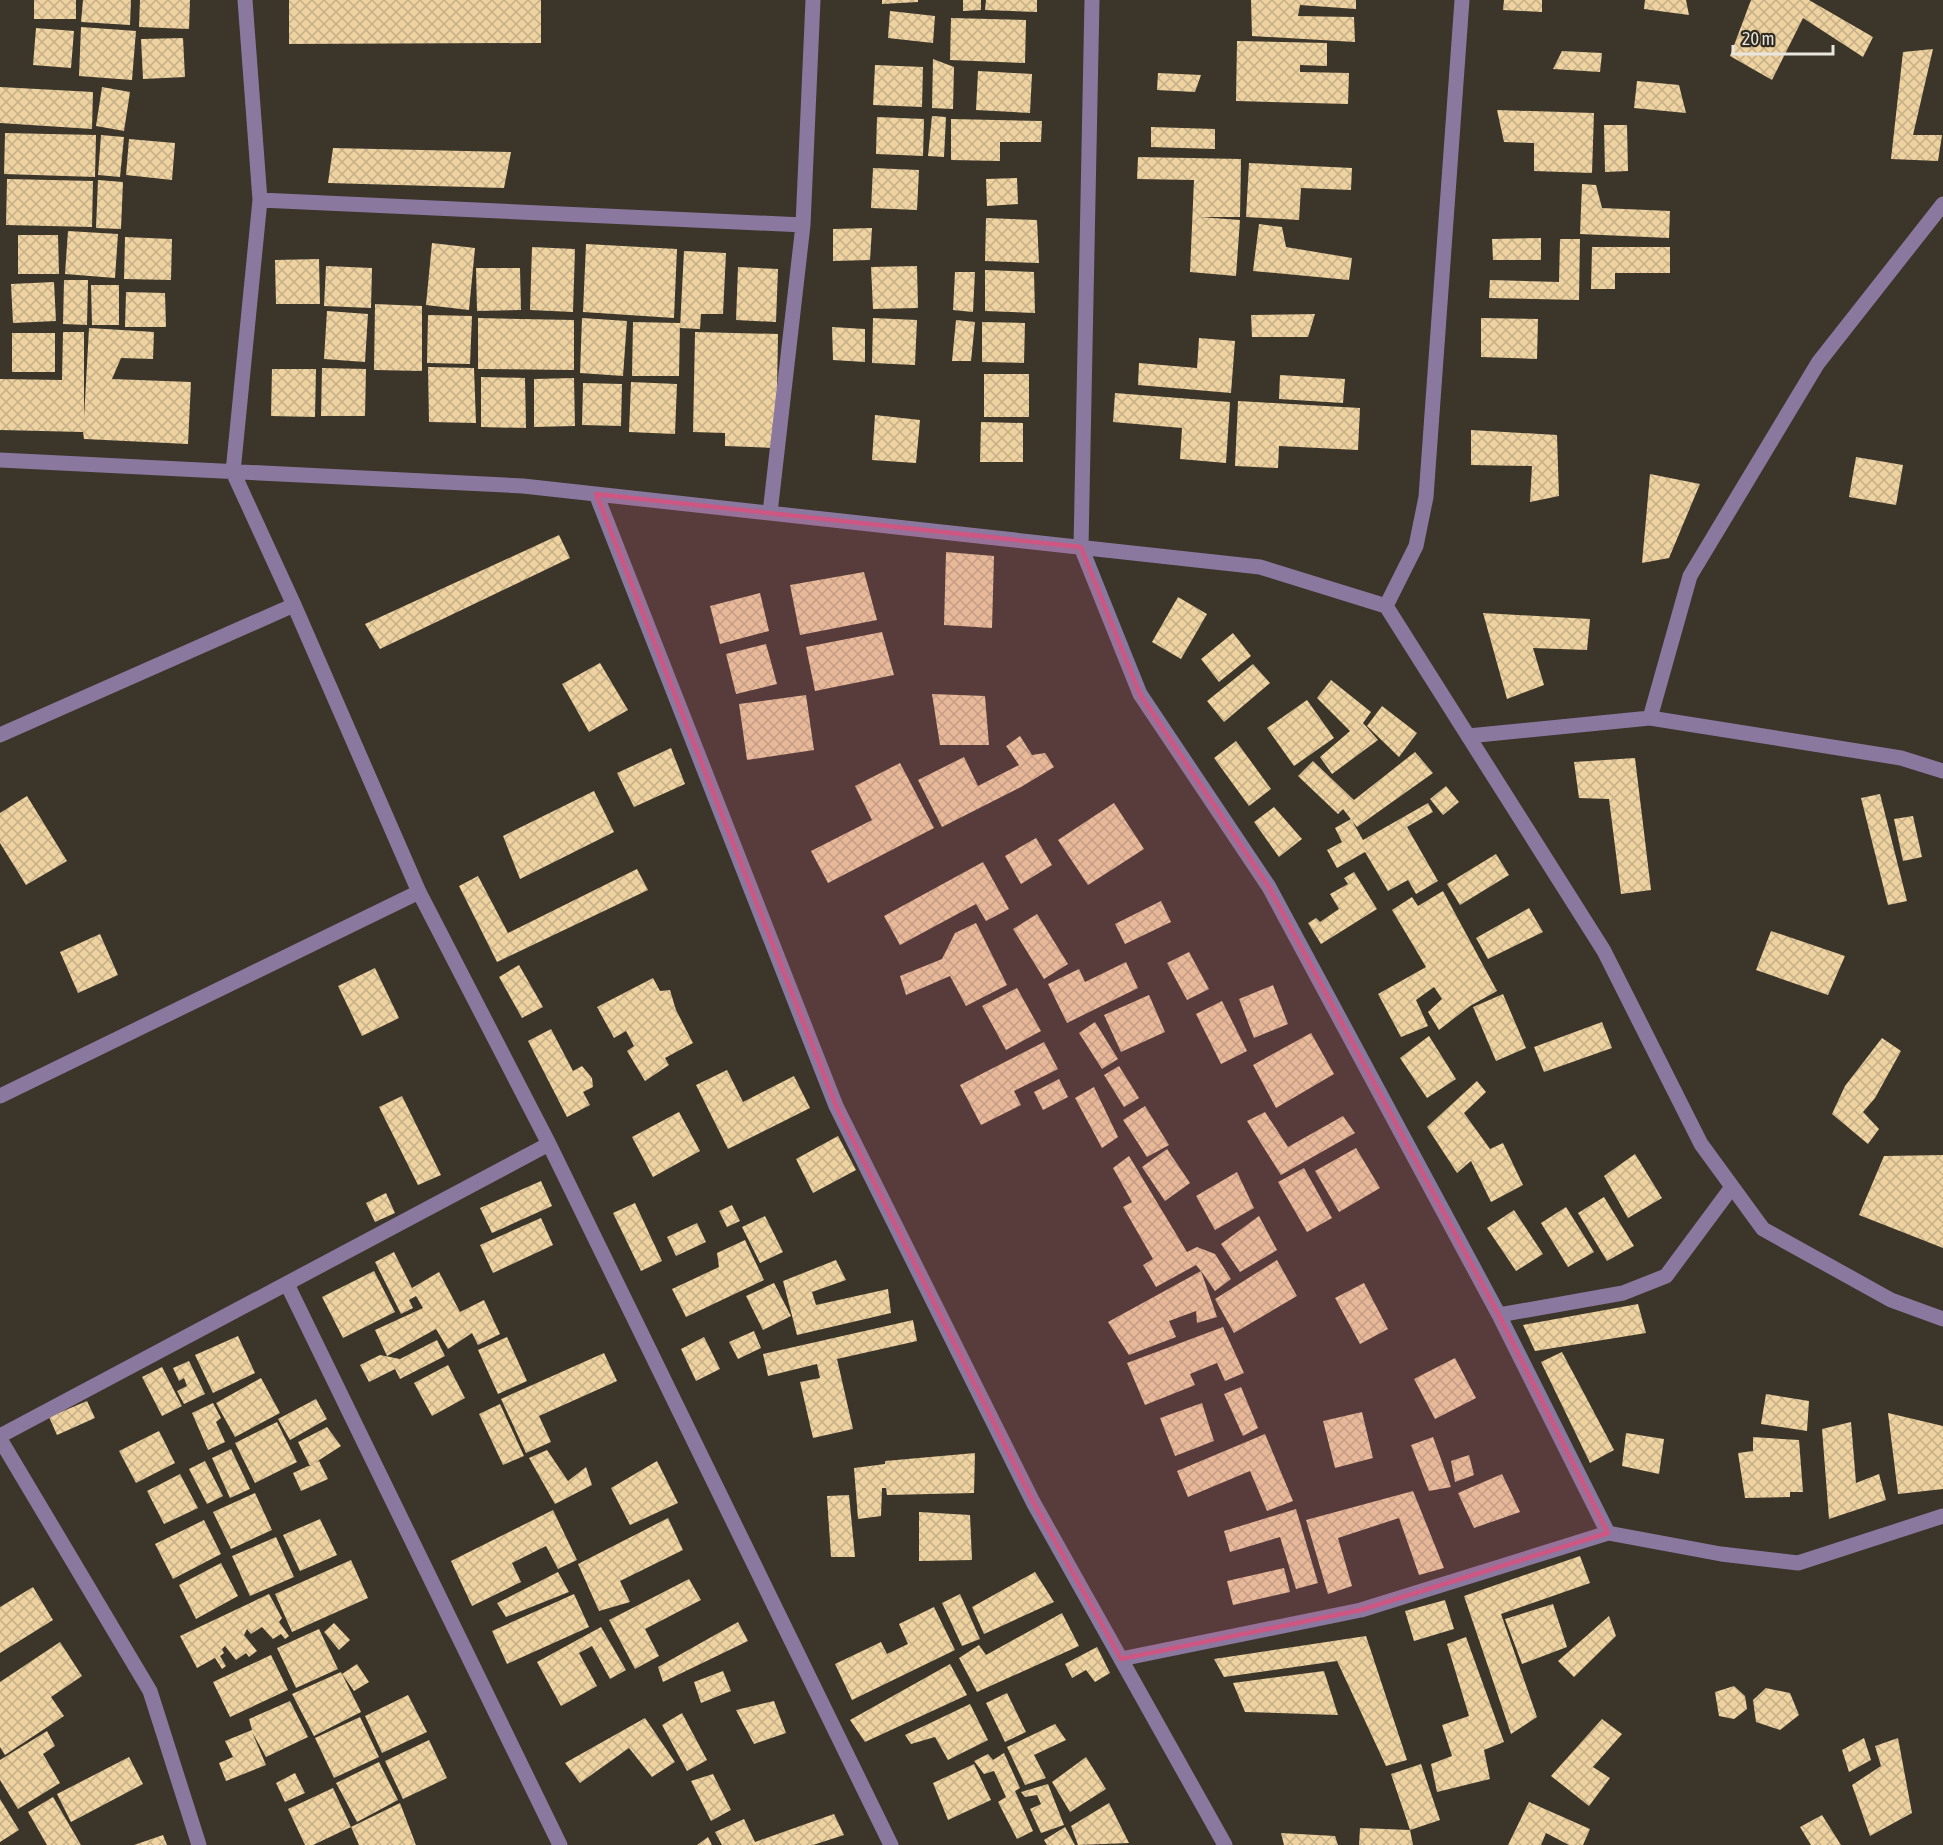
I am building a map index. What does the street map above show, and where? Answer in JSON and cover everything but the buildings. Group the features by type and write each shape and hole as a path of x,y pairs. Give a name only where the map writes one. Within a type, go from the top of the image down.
{"street":[{"path":"245,0 260,200 233,472 294,605 418,892 549,1144 891,1845"},
{"path":"770,513 803,225 813,0"},
{"path":"1092,0 1081,547 1140,694 1269,887 1499,1315 1608,1533"},
{"path":"1386,606 1416,546 1426,497 1439,285 1462,0"},
{"path":"260,200 803,225"},
{"path":"1650,718 1690,576 1818,363 1943,204"},
{"path":"0,460 523,486 1260,567 1386,606 1604,951 1701,1144 1763,1229 1891,1300 1943,1319"},
{"path":"596,494 836,1106 1033,1502 1225,1845"},
{"path":"0,735 294,605"},
{"path":"1468,736 1650,718 1901,758 1943,771"},
{"path":"0,1096 418,892"},
{"path":"199,1845 150,1691 0,1437 549,1144"},
{"path":"1499,1315 1623,1293 1666,1276 1732,1187"},
{"path":"287,1284 560,1845"},
{"path":"1121,1659 1361,1610 1608,1533 1721,1554 1798,1563 1943,1516"}],"highlighted area":[{"path":"596,494 1081,547 1140,694 1269,887 1499,1315 1608,1533 1361,1610 1121,1659 1033,1502 836,1106"}]}
